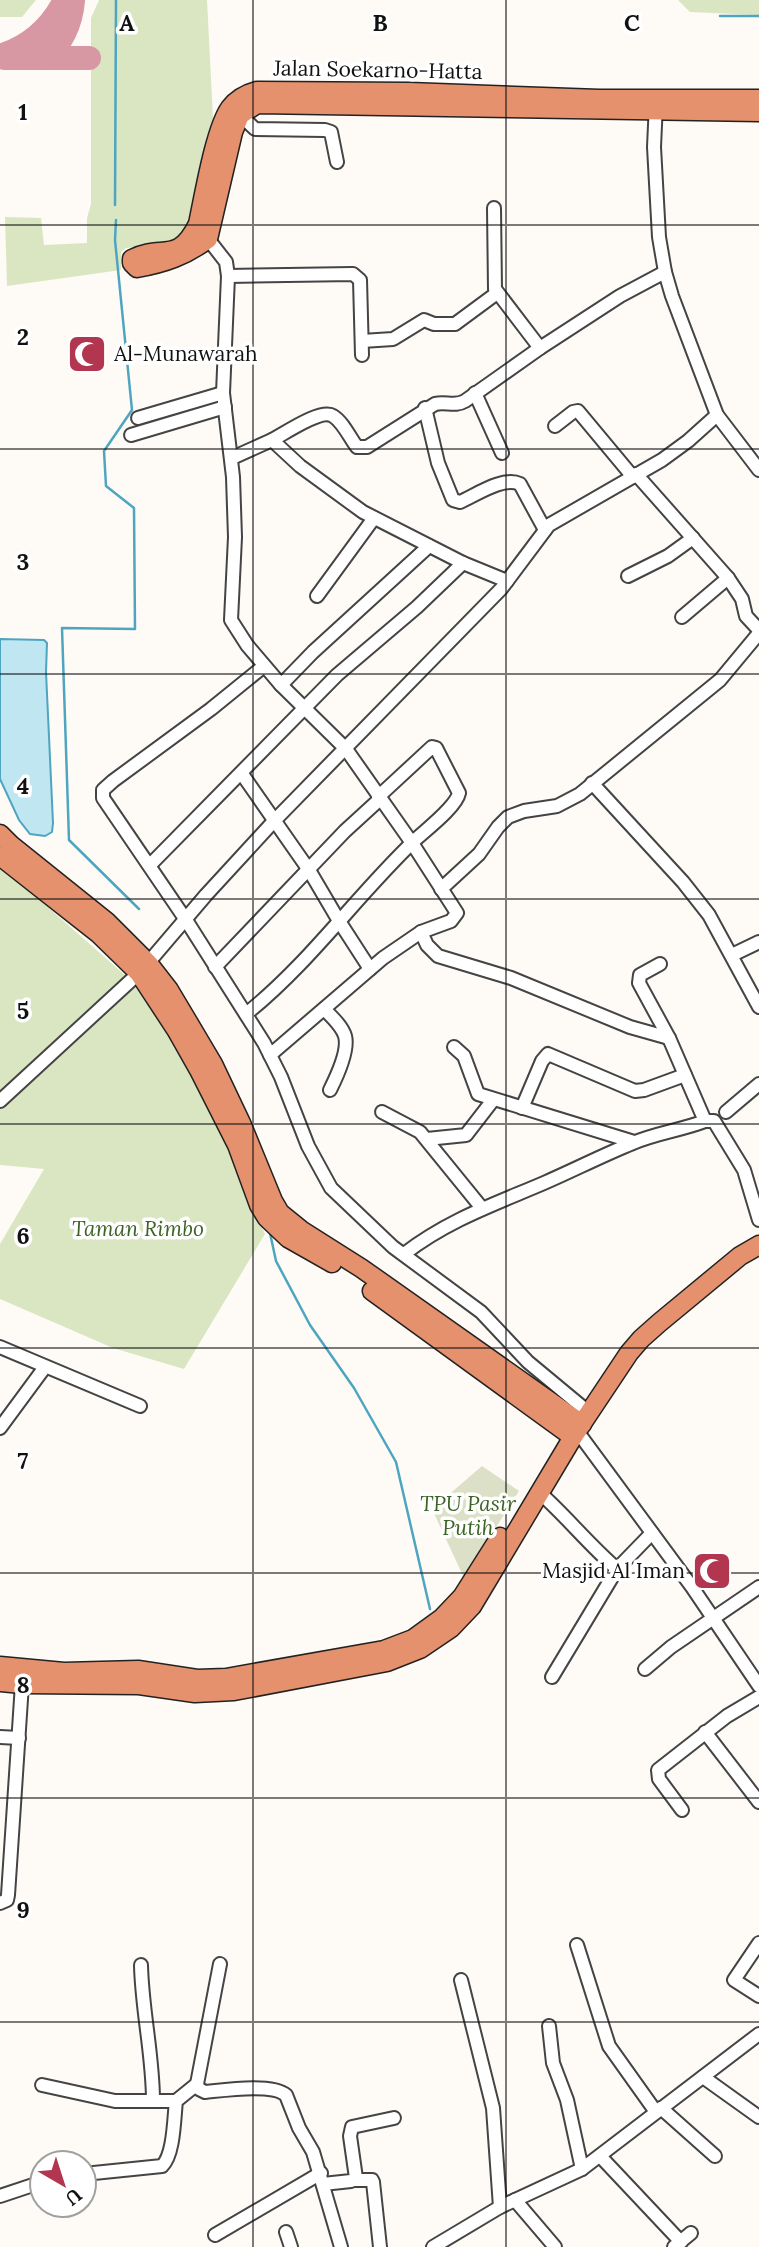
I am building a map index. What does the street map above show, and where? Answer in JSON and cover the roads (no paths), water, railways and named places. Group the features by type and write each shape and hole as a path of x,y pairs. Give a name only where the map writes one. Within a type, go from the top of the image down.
{"highway":[{"name":"Jalan Soekarno-Hatta","path":"656,105 759,99"},
{"name":"Jalan Soekarno-Hatta","path":"236,110 257,104 279,103 656,105 759,112"},
{"path":"211,195 208,239 190,253 165,263 136,268 132,259 137,256 181,248 192,236 211,195 236,110"},
{"path":"0,834 107,922 144,968 177,1031 206,1067 259,1205 277,1230 349,1273 575,1424"},
{"path":"0,856 144,968"},
{"path":"0,1682 22,1685 139,1685 194,1693 221,1692 352,1662 413,1639 442,1618 462,1597 637,1334 735,1247 759,1233"},
{"path":"637,1334 740,1256 759,1245"},
{"path":"0,1666 64,1672 138,1670 197,1679 352,1662 387,1662 419,1649 451,1628 472,1606 540,1493 575,1424"}],"street":[{"path":"656,105 654,147 659,237 671,296 717,415 758,466"},
{"path":"236,110 250,127 260,130 331,132 337,162"},
{"path":"494,208 497,293 540,348"},
{"path":"208,239 226,262 228,276 223,393 232,458 235,537 230,620 264,666 346,750 412,843 457,915 446,924 421,932 370,969 270,1055"},
{"path":"232,458 315,417 329,414 335,417 357,447 363,449 425,408 441,402 459,405 620,296 665,272"},
{"path":"228,276 353,274 360,281 362,355"},
{"path":"362,341 393,339 424,320 434,324 455,324 497,293"},
{"path":"138,418 223,393"},
{"path":"475,393 502,453"},
{"path":"131,435 225,407"},
{"path":"425,408 438,463 453,500 460,502 506,482 516,482 520,484 545,530"},
{"path":"441,889 479,854 503,820 514,814 568,802 720,680 759,632 746,615 742,600 728,578 578,411 555,426"},
{"path":"0,1101 144,968 274,821 346,750 507,581 545,530 558,518 635,476 688,441 717,415"},
{"path":"272,440 300,466 374,518 463,564 507,581"},
{"path":"317,596 374,518"},
{"path":"628,576 668,556 693,538"},
{"path":"281,685 313,652 429,546"},
{"path":"150,865 337,675 463,564"},
{"path":"682,617 728,578"},
{"path":"264,666 103,790 103,798 186,920 270,1055 308,1146 331,1188 393,1247 481,1312 528,1362 575,1424 759,1686"},
{"path":"215,967 379,798 430,748 436,748 458,789 458,797 272,993 246,1014"},
{"path":"242,774 309,870 370,969"},
{"path":"592,783 683,882 709,915 759,1007"},
{"path":"421,932 427,945 438,956 511,978 630,1027 669,1038"},
{"path":"732,955 759,942"},
{"path":"660,964 640,975 638,981 669,1038 705,1121"},
{"path":"324,1009 339,1025 345,1039 339,1071 330,1090"},
{"path":"454,1047 464,1056 476,1091 494,1100 569,1120 634,1142"},
{"path":"522,1108 542,1061 548,1054 635,1091 685,1074"},
{"path":"726,1112 759,1084"},
{"path":"427,1139 466,1135 494,1100"},
{"path":"382,1112 415,1127 481,1207"},
{"path":"404,1254 428,1236 481,1207 529,1189 634,1142 689,1128 705,1121 714,1121 732,1148 744,1170 759,1220"},
{"path":"0,1347 140,1406"},
{"path":"0,1428 45,1367"},
{"path":"540,1493 617,1569"},
{"path":"552,1677 617,1569 652,1533"},
{"path":"645,1670 671,1647 759,1587"},
{"path":"0,1903 7,1900 8,1895 22,1685"},
{"path":"682,1810 659,1779 658,1770 705,1732 759,1697"},
{"path":"705,1732 759,1801"},
{"path":"0,1737 19,1738"},
{"path":"759,1942 734,1980 759,1996"},
{"path":"577,1945 609,2046 658,2110 715,2156"},
{"path":"42,2085 116,2101 176,2101 197,2084 220,1964"},
{"path":"141,1965 141,1996 153,2077 153,2101"},
{"path":"461,1980 493,2109 500,2207"},
{"path":"549,2026 553,2063 567,2100 582,2169"},
{"path":"433,2247 500,2207 582,2169 759,2034"},
{"path":"703,2077 759,2117"},
{"path":"197,2084 205,2092 269,2088 283,2092 289,2099 299,2128 313,2152 341,2247"},
{"path":"98,2173 162,2166 167,2161 169,2152 176,2101"},
{"path":"354,2180 356,2174 350,2136 352,2127 394,2118"},
{"path":"600,2156 682,2241"},
{"path":"215,2235 322,2178 372,2180 380,2247"},
{"path":"0,2196 28,2187"},
{"path":"515,2200 548,2245"},
{"path":"286,2232 291,2247"}],"water":[{"path":"0,639 44,640 47,643 53,823 52,832 45,836 30,834 19,820 0,779"}],"waterway":[{"path":"115,205 116,0"},
{"path":"720,16 759,16"},
{"path":"116,220 115,240 132,410 104,451 106,486 134,508 135,629 62,628 69,840 139,909"},
{"path":"270,1233 276,1261 310,1325 354,1388 396,1462 430,1609"}],"place":[{"name":"Al-Munawarah","path":"87,354"},
{"name":"Masjid Al Iman","path":"712,1571"}],"park label":[{"name":"Taman Rimbo","path":"138,1229"},
{"name":"TPU Pasir Putih","path":"468,1516"}]}
